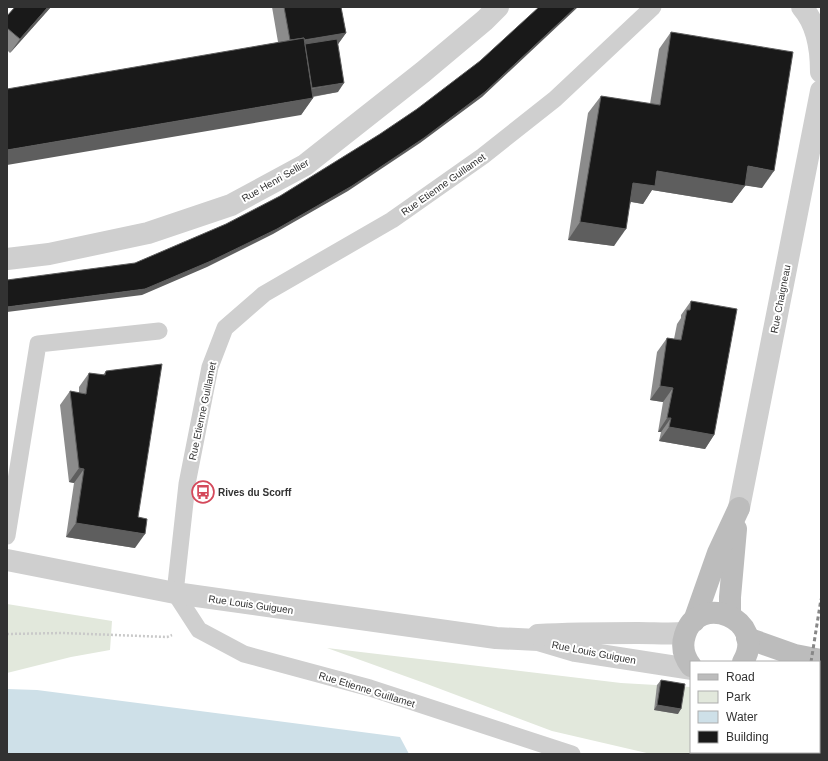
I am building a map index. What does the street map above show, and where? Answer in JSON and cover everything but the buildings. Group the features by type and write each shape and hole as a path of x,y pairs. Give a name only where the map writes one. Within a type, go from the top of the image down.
{"main road":[{"name":"Rue Chaigneau","path":"730,616 732,561 739,508"},
{"name":"Rue Chaigneau","path":"690,666 683,652 683,642 718,553 739,508"},
{"path":"689,627 702,615 711,612 730,616 742,625 747,638 748,648 743,661"},
{"path":"747,638 795,655 821,660"}],"street":[{"name":"Rue Henri Sellier","path":"7,259 49,254 148,233 231,205 305,165 423,72 485,20 498,7"},
{"path":"802,7 809,15 817,35 821,59 821,72"},
{"name":"Rue Chaigneau","path":"739,508 821,91"},
{"name":"Rue Louis Guiguen","path":"7,560 175,593 496,638 538,640 575,651 668,666 690,668"},
{"name":"Rue Louis Guiguen","path":"496,638 570,633 669,634 689,627"}],"lane":[{"name":"Rue Etienne Guillamet","path":"572,754 370,688 244,654 199,630 175,593 187,484 210,367 226,328 264,294 392,220 483,156 555,98 653,7"},
{"path":"7,536 38,344 159,331"}],"path":[{"path":"7,634 167,636 199,630"}],"green space":[{"path":"7,604 112,621 110,650 71,657 7,673"},
{"path":"327,648 621,683 690,687 690,753 726,754 651,754 552,731"}],"water":[{"path":"7,689 37,690 400,737 409,754 7,754"}],"railway":[{"path":"811,661 821,599"},
{"path":"820,714 821,708"}],"place":[{"name":"Rives du Scorff","path":"203,492"}]}
